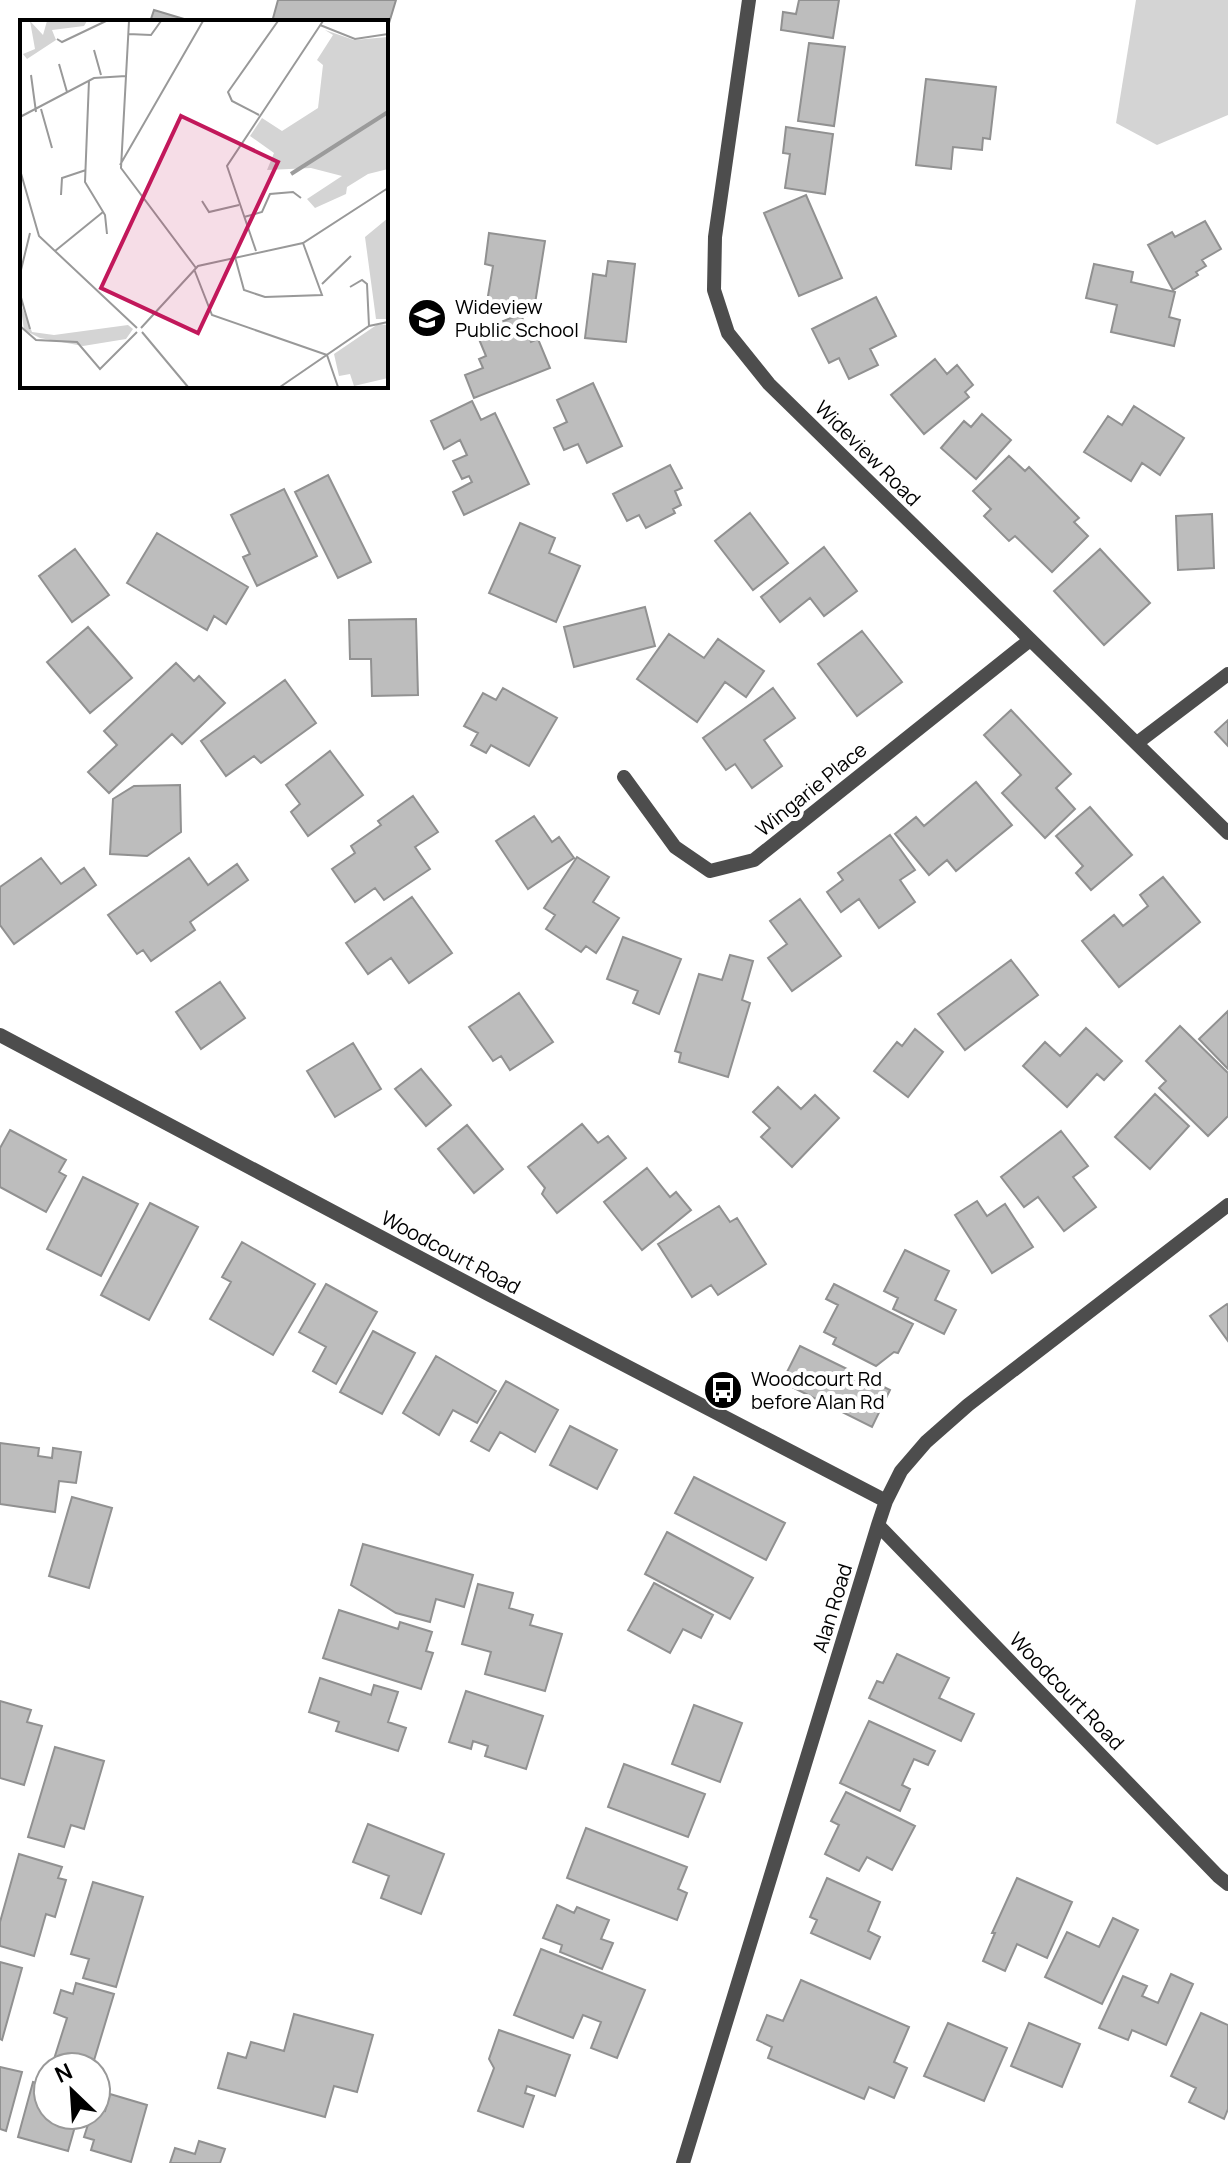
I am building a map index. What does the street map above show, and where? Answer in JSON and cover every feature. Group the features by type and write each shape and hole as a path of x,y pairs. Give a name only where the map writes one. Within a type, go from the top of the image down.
{"street":[{"name":"Wideview Road","path":"749,0 715,237 714,290 728,333 769,384 1228,833"},
{"name":"Wingarie Place","path":"624,777 675,847 710,871 754,860 1030,640"},
{"path":"1137,743 1228,674"},
{"name":"Woodcourt Road","path":"0,1035 886,1501"},
{"name":"Alan Road","path":"683,2163 878,1525 901,1471 926,1442 968,1405 1228,1205"},
{"name":"Woodcourt Road","path":"878,1525 1228,1884"}],"shaded area":[{"path":"1136,0 1228,0 1228,115 1157,145 1116,123"}],"building":[{"path":"278,0 396,0 388,26 388,20 273,20"},
{"path":"799,0 839,0 833,38 781,30 783,12 796,14"},
{"path":"154,10 187,20 151,20"},
{"path":"809,43 845,47 834,126 798,121"},
{"path":"926,79 996,87 990,139 983,138 982,150 953,147 951,169 916,165"},
{"path":"786,127 833,134 825,194 785,188 790,154 783,153"},
{"path":"806,195 842,278 799,296 764,213"},
{"path":"1205,221 1221,249 1202,260 1206,266 1196,272 1198,275 1173,290 1148,245 1172,232 1175,237"},
{"path":"489,233 545,241 533,316 486,308 493,266 485,264"},
{"path":"608,261 635,264 626,342 585,338 593,274 606,276"},
{"path":"1094,264 1133,272 1131,282 1175,292 1169,317 1180,320 1174,346 1111,332 1117,305 1086,298"},
{"path":"876,297 896,336 870,349 878,365 849,379 839,358 829,363 812,329"},
{"path":"521,314 531,342 538,339 550,368 474,398 465,375 483,368 479,359 486,356 476,332"},
{"path":"935,359 947,374 957,365 973,385 965,392 969,397 924,434 891,395"},
{"path":"593,383 622,446 587,463 578,444 564,450 554,428 567,422 557,400"},
{"path":"472,401 481,420 495,413 529,484 464,515 453,492 472,482 469,476 462,479 453,461 467,455 460,440 444,449 431,421"},
{"path":"1134,406 1184,438 1160,475 1142,463 1131,481 1084,452 1108,416 1122,425"},
{"path":"982,414 1011,440 976,479 941,448 964,421 971,427"},
{"path":"1009,456 1025,471 1029,467 1079,518 1074,522 1088,536 1052,572 1015,536 1009,541 984,516 991,509 973,491"},
{"path":"670,465 682,488 675,491 681,505 673,509 675,513 646,528 639,515 627,521 613,494"},
{"path":"328,475 371,562 338,578 295,492"},
{"path":"284,489 317,556 257,586 243,557 250,554 231,515"},
{"path":"750,513 788,563 753,590 715,541"},
{"path":"1212,514 1214,568 1178,570 1176,516"},
{"path":"520,523 555,538 549,553 580,566 556,622 489,593"},
{"path":"157,533 248,587 226,624 214,616 207,630 127,583"},
{"path":"824,547 857,591 824,616 810,598 780,622 761,597"},
{"path":"75,549 109,595 72,622 39,576"},
{"path":"1100,549 1150,603 1104,645 1054,591"},
{"path":"645,607 655,646 574,667 564,627"},
{"path":"416,619 418,695 372,696 371,659 350,659 349,620"},
{"path":"88,627 132,678 90,713 47,662"},
{"path":"862,631 902,682 857,716 818,664"},
{"path":"669,634 704,658 718,639 764,671 746,697 725,682 697,722 637,679"},
{"path":"176,663 194,681 199,676 225,703 182,744 172,734 109,793 88,772 117,745 104,731"},
{"path":"285,680 316,723 261,763 254,756 226,776 201,741"},
{"path":"503,688 557,718 529,766 491,745 486,753 471,745 478,733 464,726 483,693 496,700"},
{"path":"773,688 795,718 764,740 782,766 752,788 735,764 726,770 703,738"},
{"path":"1011,710 1071,774 1056,788 1075,809 1045,838 1002,793 1021,775 984,735"},
{"path":"1228,720 1228,746 1215,732"},
{"path":"330,751 363,795 308,836 291,812 300,804 286,785"},
{"path":"976,782 1012,825 956,871 947,860 929,875 895,834 916,817 924,826"},
{"path":"180,785 181,832 147,856 110,854 113,799 134,786"},
{"path":"413,796 438,832 415,847 430,869 384,900 375,888 355,902 332,869 355,853 351,846 381,825 378,821"},
{"path":"1090,807 1132,855 1091,890 1076,873 1083,866 1056,836"},
{"path":"534,816 552,842 559,837 574,858 528,889 496,841"},
{"path":"890,835 915,870 900,880 915,902 879,928 859,899 841,912 827,892 843,880 838,873"},
{"path":"577,857 609,877 593,902 619,918 596,953 586,946 581,952 546,929 555,915 544,908"},
{"path":"41,858 61,884 84,868 96,885 14,944 0,925 0,887"},
{"path":"189,858 208,885 237,864 248,880 190,922 195,930 151,961 143,950 137,954 108,915"},
{"path":"1163,877 1200,922 1119,987 1082,941 1114,915 1123,926 1148,906 1140,895"},
{"path":"412,897 452,953 409,983 391,958 368,974 346,943"},
{"path":"800,899 841,956 792,991 768,958 787,944 770,921"},
{"path":"623,937 681,959 659,1014 633,1003 638,991 607,979"},
{"path":"730,955 753,961 742,1000 750,1003 728,1077 679,1062 681,1053 675,1051 699,974 722,980"},
{"path":"1011,960 1038,995 965,1050 938,1014"},
{"path":"220,982 245,1018 201,1049 176,1012"},
{"path":"519,993 553,1042 510,1070 501,1056 493,1061 469,1027"},
{"path":"1228,1011 1228,1069 1199,1039"},
{"path":"1180,1026 1228,1073 1228,1116 1208,1136 1159,1088 1166,1081 1146,1061"},
{"path":"1086,1028 1122,1061 1104,1080 1097,1074 1067,1107 1023,1066 1045,1042 1060,1056"},
{"path":"915,1029 943,1052 908,1097 874,1071 897,1042 902,1046"},
{"path":"353,1043 381,1089 335,1117 307,1071"},
{"path":"421,1069 451,1105 426,1126 395,1089"},
{"path":"778,1087 801,1109 815,1095 839,1118 792,1167 761,1137 770,1128 753,1112"},
{"path":"1155,1094 1189,1126 1150,1169 1115,1137"},
{"path":"582,1124 598,1143 608,1136 626,1158 557,1213 542,1194 545,1188 528,1167"},
{"path":"467,1125 503,1169 474,1193 438,1149"},
{"path":"10,1130 66,1160 59,1172 66,1176 46,1212 0,1187 0,1148"},
{"path":"1061,1131 1088,1166 1073,1177 1096,1207 1064,1231 1038,1197 1024,1207 1001,1177"},
{"path":"647,1168 670,1197 676,1192 691,1210 642,1250 604,1202"},
{"path":"83,1177 138,1204 101,1276 47,1249"},
{"path":"977,1201 987,1216 1005,1204 1033,1247 992,1273 955,1215"},
{"path":"150,1203 198,1227 149,1320 101,1295"},
{"path":"719,1206 730,1222 737,1218 766,1264 718,1295 711,1285 692,1297 658,1244"},
{"path":"242,1242 315,1284 273,1355 210,1319 231,1282 222,1277"},
{"path":"905,1250 949,1271 935,1300 956,1310 944,1334 893,1309 898,1298 884,1291"},
{"path":"326,1284 377,1312 336,1384 313,1371 326,1347 299,1332"},
{"path":"834,1284 913,1324 898,1353 894,1352 876,1366 833,1344 836,1338 824,1332 838,1305 826,1299"},
{"path":"1228,1305 1228,1341 1210,1316"},
{"path":"373,1331 415,1353 382,1414 340,1392"},
{"path":"800,1346 890,1390 872,1427 782,1382"},
{"path":"436,1356 496,1391 477,1423 453,1410 439,1435 403,1413"},
{"path":"506,1381 558,1410 535,1452 500,1432 489,1451 471,1441"},
{"path":"570,1426 617,1450 597,1489 550,1465"},
{"path":"0,1443 39,1448 38,1456 52,1458 53,1448 81,1452 76,1483 59,1481 55,1512 0,1504"},
{"path":"694,1477 785,1523 766,1560 675,1513"},
{"path":"72,1497 112,1508 89,1588 49,1576"},
{"path":"667,1532 753,1578 730,1619 645,1574"},
{"path":"363,1544 473,1575 464,1607 436,1599 430,1622 396,1613 351,1585"},
{"path":"654,1583 713,1615 701,1638 683,1629 670,1653 628,1630"},
{"path":"478,1584 513,1593 509,1608 533,1615 530,1625 562,1634 545,1691 485,1674 491,1652 462,1644"},
{"path":"339,1610 398,1629 400,1622 432,1632 426,1651 433,1653 421,1689 323,1658"},
{"path":"897,1654 949,1678 939,1698 974,1714 961,1741 869,1698 877,1681 883,1683"},
{"path":"320,1678 371,1695 374,1685 398,1692 388,1722 406,1728 398,1751 336,1731 339,1722 309,1712"},
{"path":"466,1691 543,1716 526,1769 485,1756 488,1746 473,1741 471,1749 449,1742"},
{"path":"0,1701 31,1710 27,1722 42,1726 24,1785 0,1778"},
{"path":"694,1705 742,1723 720,1782 672,1764"},
{"path":"869,1721 935,1751 928,1765 914,1759 902,1785 910,1789 900,1811 840,1783"},
{"path":"55,1747 104,1761 84,1829 71,1825 64,1847 28,1837"},
{"path":"624,1764 705,1794 688,1837 608,1807"},
{"path":"846,1792 915,1826 892,1870 867,1857 859,1871 825,1854 839,1825 831,1821"},
{"path":"368,1824 444,1854 421,1914 381,1898 389,1876 353,1862"},
{"path":"586,1828 687,1867 678,1889 687,1893 677,1920 567,1878"},
{"path":"19,1854 62,1867 58,1878 66,1880 55,1917 46,1914 34,1956 0,1946 0,1922"},
{"path":"827,1878 880,1902 868,1931 880,1937 870,1959 811,1933 817,1920 810,1917"},
{"path":"1017,1878 1072,1902 1047,1958 1017,1944 1005,1971 983,1961"},
{"path":"93,1882 143,1897 116,1987 83,1978 89,1959 71,1954"},
{"path":"557,1905 574,1913 577,1907 609,1920 601,1939 613,1943 602,1969 560,1952 562,1945 543,1938"},
{"path":"1113,1918 1138,1930 1102,2004 1045,1977 1067,1932 1099,1947"},
{"path":"541,1949 645,1990 617,2058 591,2048 601,2022 583,2015 573,2038 514,2015"},
{"path":"0,1962 22,1968 2,2040 0,2039"},
{"path":"1171,1974 1193,1984 1166,2045 1132,2030 1128,2040 1099,2028 1123,1976 1147,1986 1142,1996 1158,2003"},
{"path":"801,1980 909,2027 894,2062 907,2068 894,2098 869,2087 864,2099 768,2058 772,2047 757,2040 767,2015 783,2021"},
{"path":"76,1983 114,1994 97,2051 57,2051 67,2018 54,2013 61,1990 73,1994"},
{"path":"1201,2013 1228,2025 1228,2109 1224,2119 1189,2102 1196,2088 1171,2076"},
{"path":"294,2014 373,2035 357,2092 334,2086 325,2117 218,2088 228,2053 246,2058 251,2042 284,2051"},
{"path":"948,2023 1007,2048 984,2101 924,2076"},
{"path":"1029,2023 1080,2044 1062,2087 1011,2066"},
{"path":"499,2030 570,2055 555,2096 527,2086 525,2093 534,2096 523,2127 478,2111 494,2068 489,2059"},
{"path":"0,2067 22,2072 6,2131 0,2129"},
{"path":"32,2086 32,2131 74,2131 68,2151 18,2137"},
{"path":"112,2095 147,2105 131,2162 91,2150 94,2140 84,2137 86,2131 112,2131"},
{"path":"199,2141 225,2149 220,2163 170,2163 175,2148 195,2154"}],"place":[{"name":"Wideview Public School","path":"427,318"},
{"name":"Woodcourt Rd before Alan Rd","path":"723,1390"}]}
